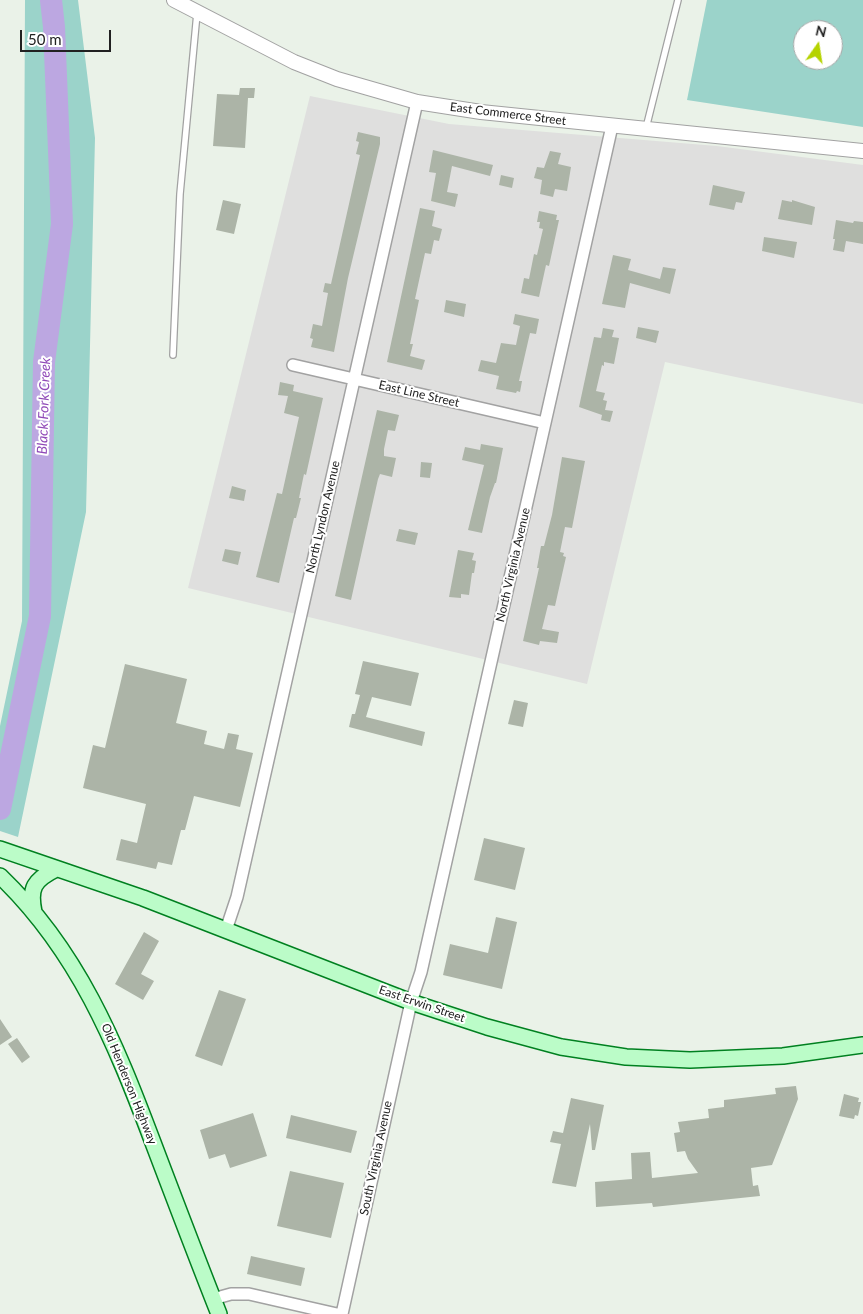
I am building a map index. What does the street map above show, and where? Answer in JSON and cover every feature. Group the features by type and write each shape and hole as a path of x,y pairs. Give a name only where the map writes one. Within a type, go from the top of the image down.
{"main road":[{"name":"East Erwin Street","path":"0,849 143,898 411,1002 528,1039 593,1053 660,1060 730,1060 791,1055 863,1045"},
{"path":"34,912 32,893 34,886 44,875 56,869"},
{"name":"Old Henderson Highway","path":"0,876 34,912 77,971 104,1024 133,1091 219,1314"}],"street":[{"name":"East Commerce Street","path":"174,0 294,62 351,84 417,102 481,112 863,151"},
{"name":"North Lyndon Avenue","path":"226,930 237,897 417,102"},
{"name":"North Virginia Avenue","path":"411,1002 424,962 612,126"},
{"name":"East Line Street","path":"293,365 545,423"},
{"name":"South Virginia Avenue","path":"342,1314 411,1002"},
{"path":"213,1299 230,1294 249,1294 337,1314"}],"lane":[{"path":"645,130 678,0"},
{"path":"173,355 180,194 197,12"}],"shaded area":[{"path":"25,0 78,0 95,138 86,512 18,837 0,831 0,726 22,621"},
{"path":"707,0 863,0 863,127 687,100"},
{"path":"310,96 449,124 717,146 863,165 863,404 665,362 587,684 188,588"}],"building":[{"path":"240,88 255,88 254,98 248,98 245,148 213,146 217,94 239,95"},
{"path":"358,132 380,137 380,144 348,278 334,352 311,347 313,339 310,338 313,324 322,326 328,293 323,292 325,283 331,284 360,155 356,154 359,142 356,141"},
{"path":"433,150 493,165 490,176 452,166 447,192 458,194 455,207 431,201 436,173 429,172"},
{"path":"550,151 561,153 558,164 571,167 567,191 555,189 553,197 540,194 542,180 534,178 537,167 544,168"},
{"path":"501,175 514,178 512,188 499,185"},
{"path":"713,185 745,192 742,203 736,202 734,210 709,205"},
{"path":"223,200 241,204 234,234 216,230"},
{"path":"782,200 792,202 792,200 815,207 812,225 778,219"},
{"path":"420,208 435,211 432,226 442,229 439,241 434,240 431,254 425,253 415,299 419,300 410,344 413,344 410,356 425,360 422,370 387,362"},
{"path":"539,211 557,215 556,220 559,220 549,266 546,265 539,297 521,293 524,278 529,279 534,254 537,255 543,229 539,228 540,222 537,222"},
{"path":"836,220 853,223 854,221 863,222 863,244 846,241 844,252 833,250"},
{"path":"764,237 797,242 794,258 762,251"},
{"path":"613,255 631,259 628,270 660,279 663,267 676,269 670,294 630,283 625,308 602,304"},
{"path":"446,300 466,304 464,317 444,312"},
{"path":"515,314 539,319 536,334 530,333 519,381 522,381 520,392 517,391 516,393 496,389 499,376 478,371 481,360 496,363 501,343 516,345 520,326 513,324"},
{"path":"638,327 659,331 656,343 636,338"},
{"path":"603,328 614,330 612,337 619,338 614,364 604,362 604,366 602,365 596,391 605,393 603,400 607,401 605,410 613,411 610,422 601,420 602,415 579,407 594,337 601,338"},
{"path":"280,382 294,385 293,391 323,398 306,475 304,474 299,498 301,498 296,518 294,518 279,583 256,577 277,493 282,494 299,417 284,413 288,396 278,395"},
{"path":"377,410 399,415 395,431 388,430 384,449 384,456 396,458 392,477 380,474 378,479 351,600 335,596"},
{"path":"481,444 503,448 496,483 490,497 482,533 468,530 484,465 462,460 465,447 480,450"},
{"path":"562,457 585,461 572,528 565,527 560,552 564,553 563,556 566,557 555,606 548,605 542,629 559,632 557,643 540,641 539,645 523,641 539,568 537,568 541,546 544,546 552,515"},
{"path":"421,462 432,463 430,478 420,477"},
{"path":"232,486 246,490 244,501 229,498"},
{"path":"399,529 418,533 415,545 396,541"},
{"path":"225,549 241,552 238,565 222,561"},
{"path":"458,550 474,553 472,560 476,561 469,595 461,594 461,598 449,597"},
{"path":"363,661 419,673 411,706 372,697 366,717 425,732 422,746 349,727 360,695 355,694"},
{"path":"125,664 187,679 176,723 207,731 204,744 224,749 228,733 239,735 236,749 253,753 240,807 194,796 185,830 181,830 172,865 158,862 156,869 116,860 121,839 137,843 146,804 83,788 93,745 105,748"},
{"path":"514,700 528,703 523,727 508,724"},
{"path":"484,838 525,848 515,890 474,880"},
{"path":"496,917 517,922 502,989 443,975 450,944 488,953"},
{"path":"144,932 159,941 141,974 154,981 143,1000 115,984"},
{"path":"219,990 246,999 222,1066 195,1056"},
{"path":"0,1019 12,1037 0,1045"},
{"path":"17,1038 30,1057 22,1063 8,1044"},
{"path":"796,1086 798,1099 772,1165 751,1168 753,1186 758,1185 760,1196 653,1207 652,1203 596,1207 595,1182 632,1179 631,1153 650,1152 652,1178 698,1173 685,1151 677,1152 674,1133 680,1132 678,1122 709,1118 708,1109 724,1107 724,1100 776,1094 775,1088"},
{"path":"844,1094 859,1098 858,1102 861,1102 858,1116 855,1115 854,1119 839,1116"},
{"path":"571,1098 604,1105 595,1150 592,1150 590,1124 576,1187 552,1183 561,1144 550,1142 553,1131 563,1133"},
{"path":"253,1113 267,1156 230,1168 225,1154 209,1159 200,1130"},
{"path":"291,1115 357,1131 351,1153 286,1138"},
{"path":"290,1171 344,1183 331,1238 277,1226"},
{"path":"251,1256 305,1268 301,1286 247,1274"}],"waterway":[{"name":"Black Fork Creek","path":"0,809 40,616 44,362 62,224 54,27 51,0"}]}
